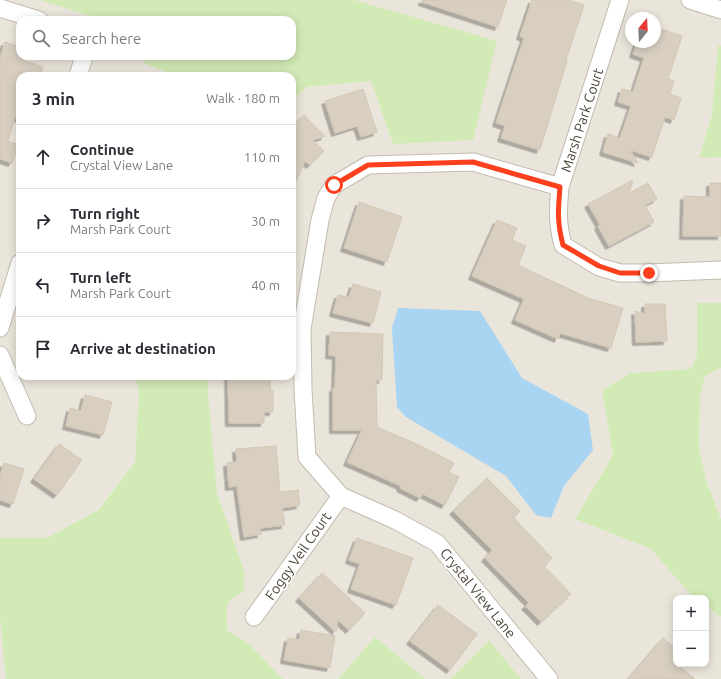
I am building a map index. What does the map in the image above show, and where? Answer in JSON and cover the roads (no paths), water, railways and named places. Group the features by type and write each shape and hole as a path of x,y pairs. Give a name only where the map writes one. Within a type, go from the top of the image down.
{"street":[{"name":"Marsh Park Court","path":"620,0 560,187 558,213 559,230 563,245 599,266 620,273 721,270"},
{"path":"690,0 721,10"},
{"path":"0,8 26,16"},
{"path":"79,72 83,60"},
{"name":"Crystal View Lane","path":"549,679 437,543 395,520 341,496 308,457 302,389 302,329 320,220 326,198 334,185 368,165 473,162 560,187"},
{"path":"0,328 16,276"},
{"path":"0,355 27,416"},
{"name":"Foggy Veil Court","path":"254,617 341,496"}],"water":[{"path":"398,308 480,311 522,378 588,414 593,450 564,486 551,518 536,515 506,476 406,417 397,407 392,328"}]}
